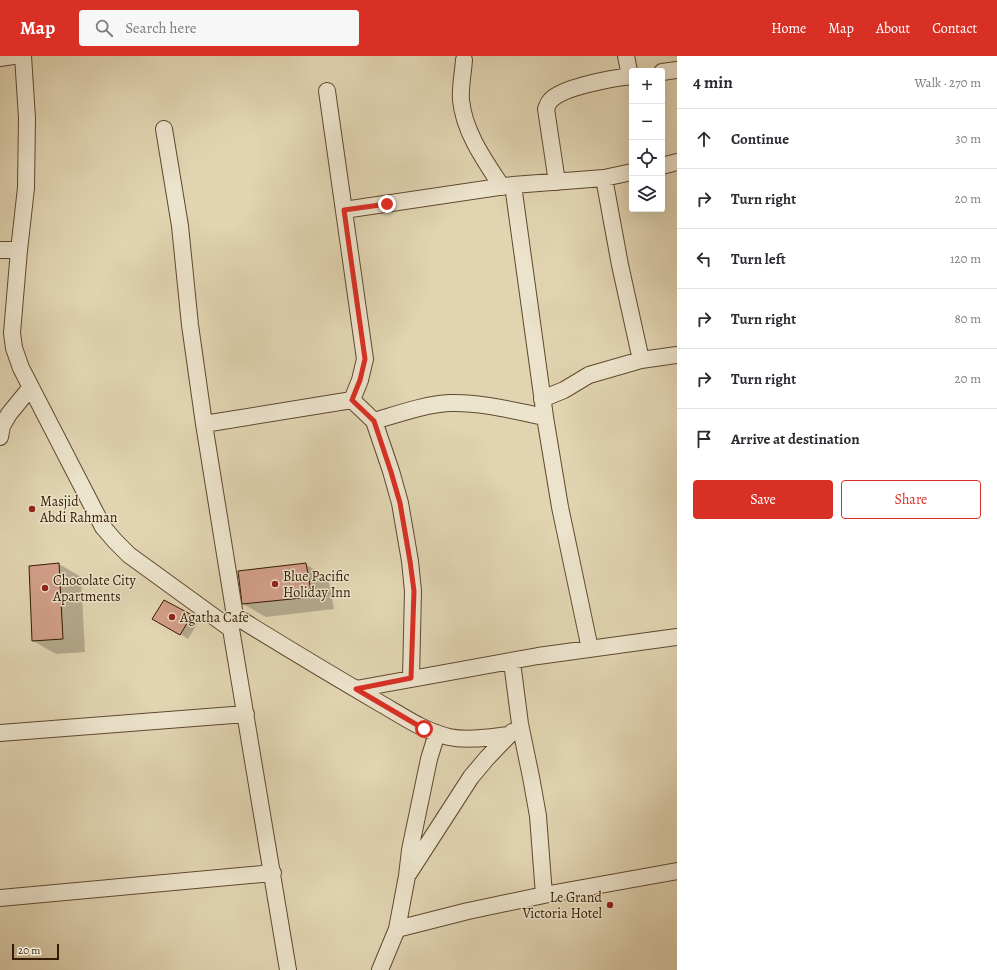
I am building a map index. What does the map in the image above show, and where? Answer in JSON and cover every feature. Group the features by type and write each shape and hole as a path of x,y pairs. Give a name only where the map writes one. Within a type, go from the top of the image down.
{"street":[{"path":"0,58 13,56"},
{"path":"23,56 27,118 26,188 12,333 14,348 21,368 103,527 129,555 233,622 356,689 424,729 459,738 472,738 515,730"},
{"path":"626,56 629,68"},
{"path":"464,60 461,100 465,119 477,147 507,186 560,507 590,649"},
{"path":"665,72 677,70"},
{"path":"557,182 546,109 549,101 565,92 594,82 629,76"},
{"path":"327,91 365,359 360,380 352,400"},
{"path":"164,129 180,226 190,325 246,714 288,970"},
{"path":"665,165 677,162"},
{"path":"344,210 507,186 604,178 629,173"},
{"path":"604,178 620,265 641,360"},
{"path":"0,250 19,250"},
{"path":"542,399 564,390 589,375 641,360 677,355"},
{"path":"0,430 9,414 31,387"},
{"path":"204,424 352,400"},
{"path":"352,400 374,421 400,503 414,591 411,678"},
{"path":"374,421 450,403 506,409 545,417"},
{"path":"356,689 411,678 512,662 538,656 677,639"},
{"path":"512,662 515,730 532,777 538,816 544,895"},
{"path":"0,733 246,714"},
{"path":"407,876 471,777 487,758 515,730"},
{"path":"380,970 397,929 407,876 410,850 437,733"},
{"path":"397,929 468,911 544,895 677,871"},
{"path":"0,898 273,873"}],"building":[{"name":"Chocolate City Apartments","path":"59,563 63,639 32,641 29,566"},
{"name":"Blue Pacific Holiday Inn","path":"306,563 312,597 242,604 238,571"},
{"name":"Agatha Cafe","path":"164,600 192,615 180,635 152,619"}],"place":[{"name":"Masjid Abdi Rahman","path":"32,509"},
{"name":"Blue Pacific Holiday Inn","path":"275,584"},
{"name":"Chocolate City Apartments","path":"45,588"},
{"name":"Agatha Cafe","path":"172,617"},
{"name":"Le Grand Victoria Hotel","path":"610,905"}],"route":[{"path":"387,204 344,210 365,359 360,380 352,400 374,421 400,503 414,591 411,678 356,689 424,729"}]}
